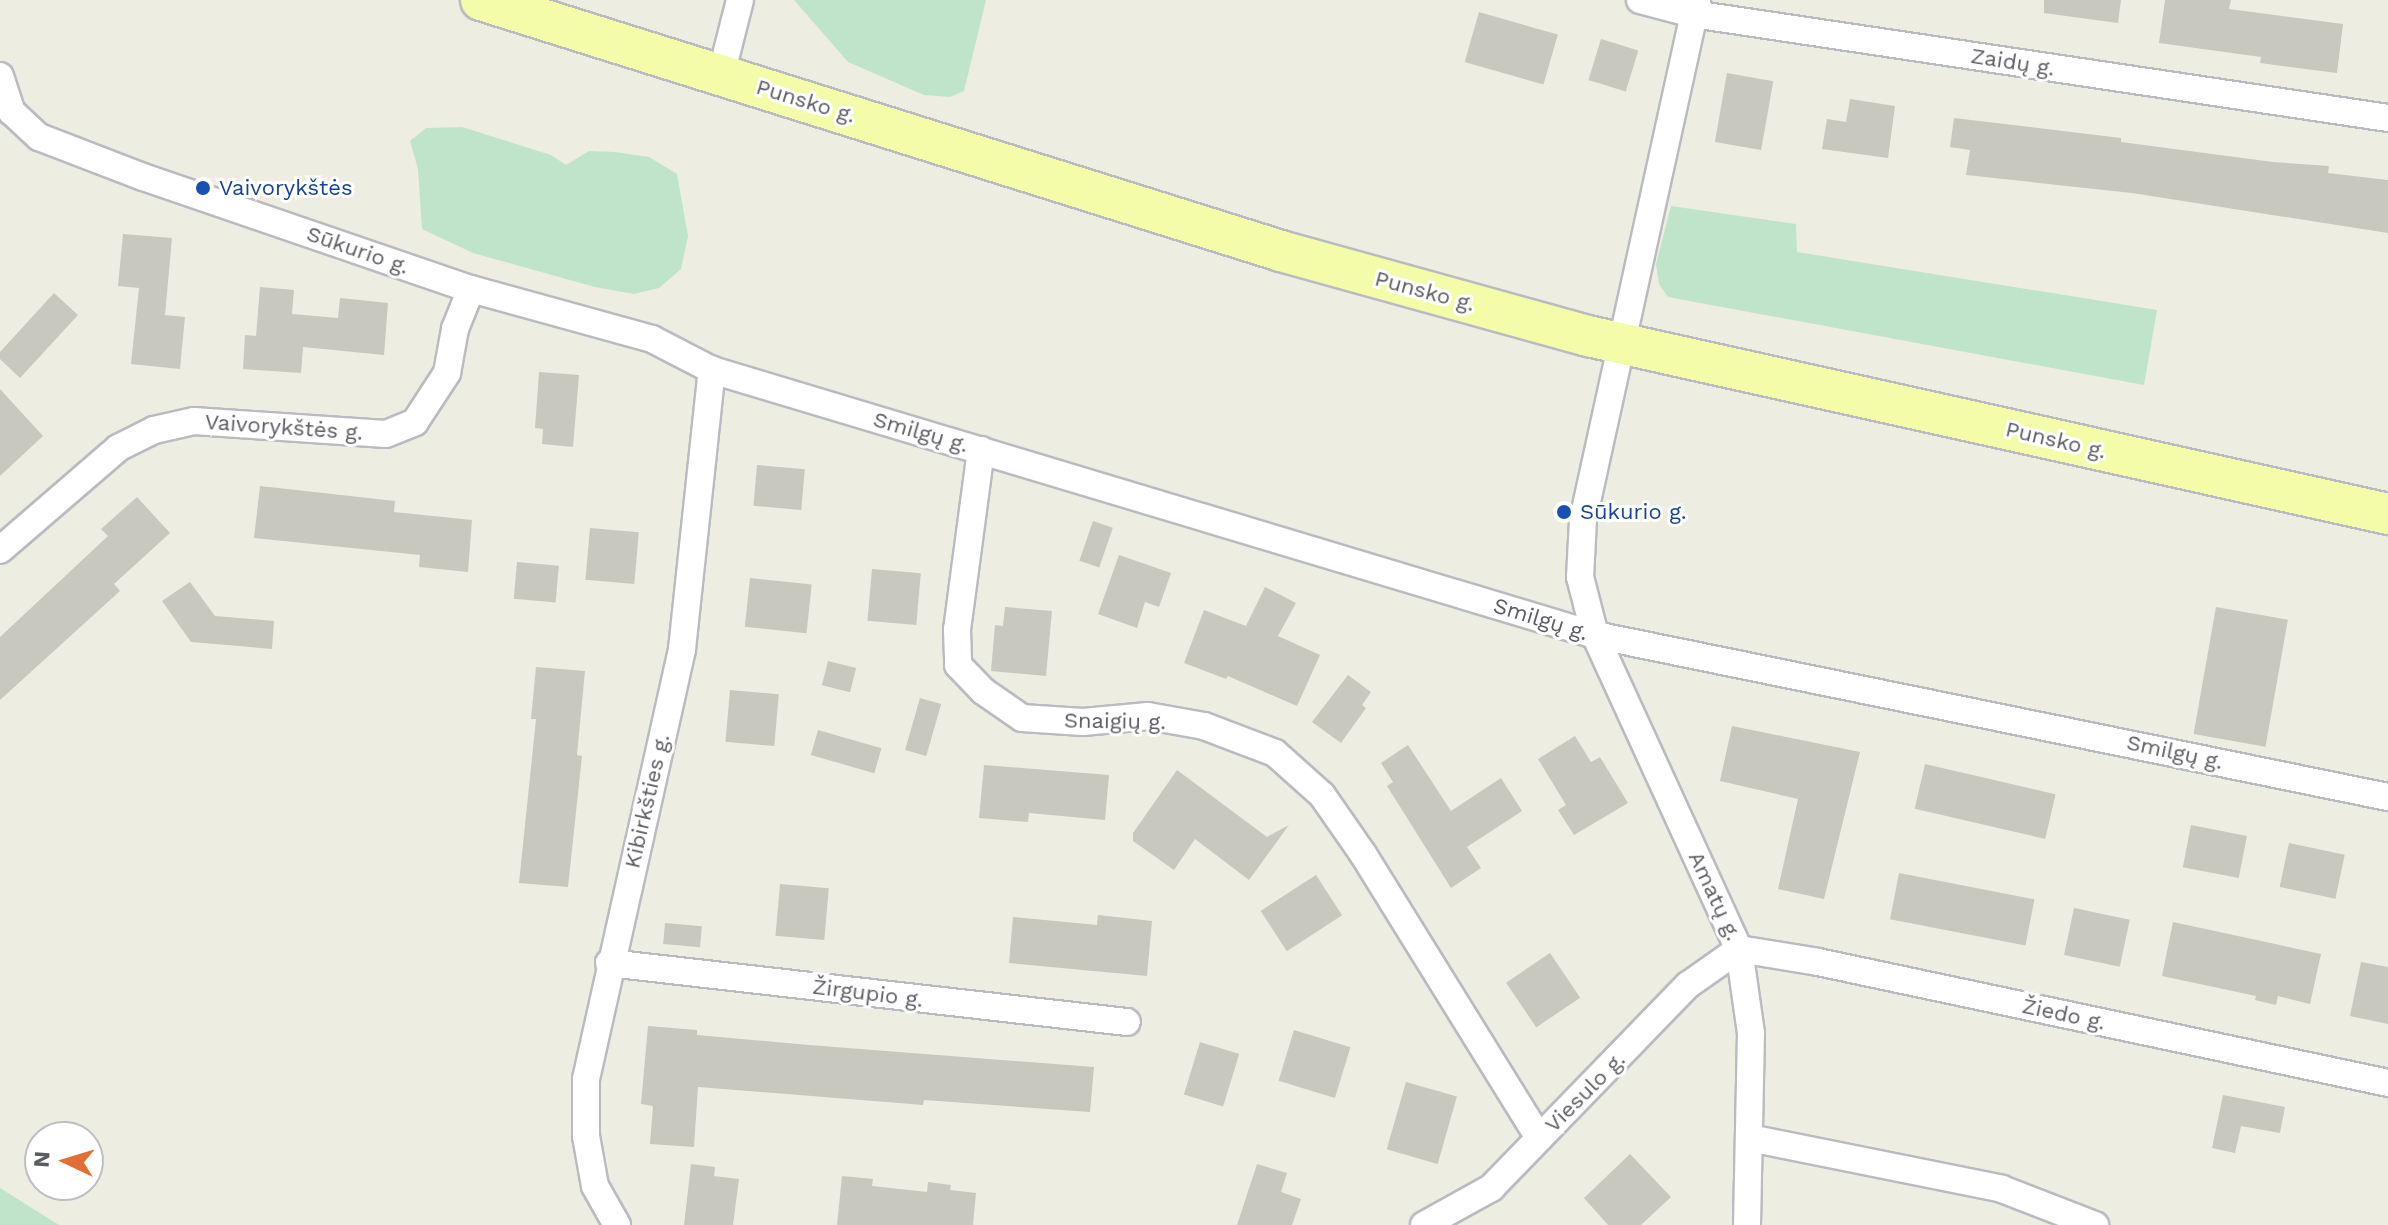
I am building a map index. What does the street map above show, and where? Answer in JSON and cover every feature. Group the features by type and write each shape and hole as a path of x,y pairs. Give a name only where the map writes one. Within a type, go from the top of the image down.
{"main road":[{"name":"Punsko g.","path":"481,0 1281,251 1623,344 2388,514"}],"street":[{"path":"721,75 740,0"},
{"name":"Zaidų g.","path":"1640,0 2388,118"},
{"name":"Amatų g.","path":"1695,7 1583,520 1580,577 1595,635 1739,949 1751,1033 1747,1225"},
{"name":"Sūkurio g.","path":"0,76 6,115 39,137 143,177 471,289 652,339 712,370"},
{"name":"Vaivorykštės g.","path":"0,550 118,448 154,430 194,421 386,434 415,422 447,373 455,329 471,289"},
{"name":"Smilgų g.","path":"712,370 1595,635 2388,797"},
{"name":"Kibirkšties g.","path":"617,1225 595,1186 586,1136 586,1079 609,963 682,649 712,370"},
{"name":"Snaigių g.","path":"981,450 957,630 958,665 983,691 1022,718 1083,722 1148,716 1204,726 1275,753 1322,795 1363,854 1539,1138"},
{"name":"Viesulo g.","path":"1424,1225 1491,1188 1688,985 1739,949"},
{"name":"Žiedo g.","path":"1739,949 1818,962 2388,1083"},
{"name":"Žirgupio g.","path":"609,963 1127,1022"},
{"path":"1750,1138 2002,1189 2095,1225"}],"green space":[{"path":"794,0 986,0 964,91 950,97 924,95 848,62"},
{"path":"462,127 551,155 566,165 589,151 615,152 649,157 677,174 688,236 681,269 659,288 634,294 595,287 473,253 422,229 418,169 410,141 426,128"},
{"path":"1671,206 1796,224 1797,252 2157,310 2144,385 1668,297 1659,284 1656,264"},
{"path":"0,1188 59,1225 0,1225"}],"building":[{"path":"2044,0 2121,0 2118,23 2044,13"},
{"path":"2165,0 2231,0 2229,9 2343,24 2337,73 2260,63 2261,57 2159,43"},
{"path":"1479,12 1558,35 1543,85 1465,62"},
{"path":"1601,39 1638,50 1626,92 1588,80"},
{"path":"1727,73 1773,81 1761,150 1715,142"},
{"path":"1850,99 1895,106 1888,158 1822,149 1827,119 1846,122"},
{"path":"1954,118 2121,138 2121,142 2273,162 2329,166 2328,173 2388,180 2388,233 2132,193 1966,175 1970,150 1950,147"},
{"path":"123,234 172,238 165,315 185,317 180,369 131,364 139,288 118,286"},
{"path":"260,287 294,290 292,314 338,318 340,298 388,303 384,355 303,347 301,373 243,369 245,335 256,336"},
{"path":"54,293 78,315 20,378 0,359 0,352"},
{"path":"539,372 579,375 573,447 542,444 543,429 535,428"},
{"path":"0,389 43,436 0,476"},
{"path":"757,465 805,469 801,510 753,506"},
{"path":"260,486 395,501 394,512 472,520 468,572 419,567 420,555 254,538"},
{"path":"137,497 170,533 114,584 120,591 0,700 0,637 108,536 101,529"},
{"path":"1093,521 1113,528 1099,568 1079,561"},
{"path":"590,528 639,532 634,584 585,580"},
{"path":"1119,555 1171,573 1159,607 1145,602 1137,628 1098,614"},
{"path":"517,562 559,566 556,603 514,599"},
{"path":"872,569 921,573 916,625 867,621"},
{"path":"750,578 812,584 807,633 745,627"},
{"path":"190,582 215,616 274,621 272,649 191,642 162,601"},
{"path":"1265,587 1296,603 1278,636 1320,655 1297,706 1228,676 1226,679 1184,663 1204,610 1246,626"},
{"path":"1005,607 1052,611 1046,676 991,671 995,625 1003,626"},
{"path":"2216,607 2288,620 2265,747 2194,734"},
{"path":"828,661 856,668 850,692 822,685"},
{"path":"536,667 585,671 577,755 582,756 568,887 519,883 536,719 531,719"},
{"path":"1348,675 1371,692 1362,705 1366,708 1341,743 1312,722"},
{"path":"730,690 779,694 774,746 725,742"},
{"path":"920,698 941,704 926,756 905,750"},
{"path":"1732,726 1860,752 1824,899 1778,889 1798,799 1720,781"},
{"path":"818,730 881,748 874,773 811,755"},
{"path":"1575,736 1591,762 1600,757 1628,803 1574,835 1558,810 1566,805 1538,759"},
{"path":"1408,745 1451,811 1501,778 1522,811 1467,847 1481,868 1451,888 1387,786 1393,782 1381,763"},
{"path":"1925,764 2056,794 2045,839 1915,809"},
{"path":"984,765 1109,775 1105,820 1029,813 1028,822 979,818"},
{"path":"1177,770 1267,837 1289,825 1249,880 1195,839 1174,870 1133,841 1133,833"},
{"path":"2191,825 2247,836 2239,878 2183,867"},
{"path":"2289,843 2345,855 2335,899 2280,887"},
{"path":"1899,873 2034,899 2025,945 1890,919"},
{"path":"1316,875 1342,915 1287,951 1261,911"},
{"path":"780,884 829,888 824,940 775,936"},
{"path":"2074,908 2130,920 2120,967 2064,955"},
{"path":"1098,915 1152,921 1147,976 1009,963 1013,917 1097,925"},
{"path":"2173,922 2321,954 2310,1004 2278,996 2276,1005 2255,1000 2256,996 2162,976"},
{"path":"665,923 702,926 700,947 663,944"},
{"path":"1550,953 1580,998 1536,1027 1506,983"},
{"path":"2361,962 2388,967 2388,1024 2350,1016"},
{"path":"648,1026 697,1030 697,1035 1094,1067 1090,1112 924,1100 923,1105 698,1087 694,1147 650,1144 653,1106 641,1104"},
{"path":"1294,1030 1350,1047 1335,1098 1279,1081"},
{"path":"1200,1042 1239,1054 1223,1107 1184,1095"},
{"path":"1406,1082 1457,1097 1438,1164 1387,1149"},
{"path":"2223,1095 2285,1107 2280,1133 2241,1126 2235,1153 2212,1148"},
{"path":"1630,1154 1671,1197 1641,1225 1608,1225 1584,1198"},
{"path":"691,1164 715,1167 714,1176 739,1179 733,1225 684,1225"},
{"path":"1257,1164 1287,1173 1281,1192 1301,1199 1292,1225 1237,1225"},
{"path":"842,1176 873,1179 872,1186 927,1192 928,1182 951,1185 950,1190 976,1193 973,1225 837,1225"}],"place":[{"name":"Vaivorykštės","path":"203,188"},
{"name":"Sūkurio g.","path":"1564,512"}]}
